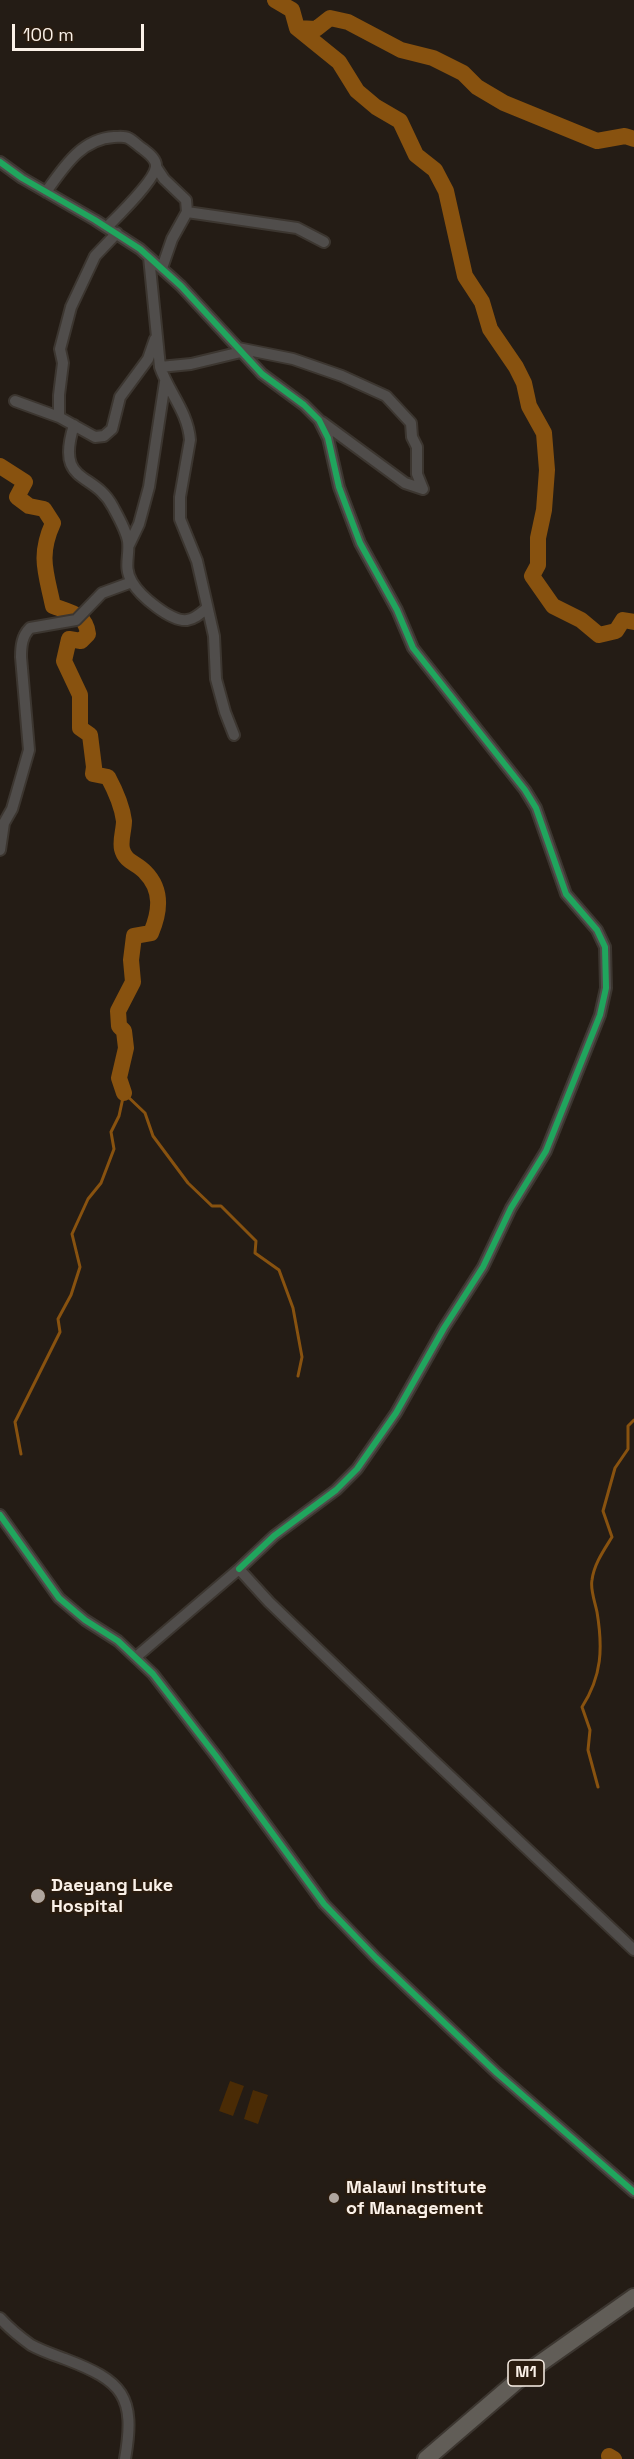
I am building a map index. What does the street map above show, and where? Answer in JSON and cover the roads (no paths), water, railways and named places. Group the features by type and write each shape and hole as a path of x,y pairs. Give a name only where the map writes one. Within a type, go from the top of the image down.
{"highway":[{"name":"M1","path":"426,2459 525,2374 634,2298"}],"street":[{"path":"46,192 65,164 84,146 96,140 121,136 128,138 155,160 156,167 164,179 186,200 187,212 172,239 162,268"},
{"path":"0,162 112,230 149,257 162,268 239,350 267,379 405,483 423,489 417,474 417,447 412,437 411,423 386,396 342,376 293,359 239,350 191,364 160,367"},
{"path":"59,417 58,395 63,363 60,349 71,307 95,256 128,206 148,182 156,167"},
{"path":"187,212 297,228 324,242"},
{"path":"149,257 160,367 189,429 190,440 178,507 183,527 197,561 216,654 216,679 234,735"},
{"path":"15,401 59,417 95,436 104,436 112,429 120,397 148,359 156,336"},
{"path":"165,381 149,487 139,524 126,557 132,582 153,603 178,619 188,620 207,608"},
{"path":"136,1657 280,1531 336,1490 357,1468 396,1413 444,1328 483,1267 511,1208 546,1151 600,1015 606,988 602,939 590,920 566,894 536,808 525,790 413,648 398,610 360,543 339,487 328,438 319,420"},
{"path":"74,425 68,456 75,470 85,481 96,488 112,504 129,545"},
{"path":"0,849 4,823 12,809 29,750 21,657 25,633 30,628 76,620 102,593 132,582"},
{"path":"0,1515 59,1598 71,1610 118,1641 153,1674 324,1904 376,1958 497,2073 634,2192"},
{"path":"239,1569 269,1602 384,1713 634,1950"},
{"path":"0,2318 33,2346 99,2373 117,2386 126,2403 129,2424 125,2459"}],"waterway":[{"path":"275,0 292,10 297,28 339,62 357,91 376,107 400,121 416,155 435,170 446,191 465,276 482,302 490,329 516,367 524,383 529,406 544,433 547,470 544,510 538,538 538,565 532,576 553,606 581,620 599,635 616,631 623,620 634,622"},
{"path":"297,28 316,29 330,18 348,22 401,50 433,58 463,73 477,87 504,103 597,141 625,136 634,139"},
{"path":"0,466 25,482 17,497 29,506 44,509 53,523 48,535 45,555 46,573 53,606 71,612 80,618 87,627 88,634 81,641 69,639 64,661 80,695 80,728 90,735 93,774 108,777 120,803 124,821 122,849 128,860 142,869 151,879 157,894 158,909 151,933 134,936 131,960 133,982 118,1011 119,1026 124,1031 126,1048 119,1078 124,1093"},
{"path":"21,1454 15,1422 60,1332 58,1319 71,1295 80,1267 72,1234 88,1199 101,1183 114,1149 111,1132 119,1116 124,1093 145,1113 153,1136 188,1183 212,1206 221,1206 256,1241 255,1253 279,1270 293,1308 302,1357 298,1376"},
{"path":"598,1787 588,1750 590,1730 582,1707 594,1684 600,1650 599,1625 592,1584 597,1563 612,1537 603,1511 615,1468 628,1449 628,1426 634,1420"},
{"path":"609,2456 614,2459"}],"place":[{"name":"Daeyang Luke Hospital","path":"38,1896"},
{"name":"Malawi Institute of Management","path":"334,2198"}]}
